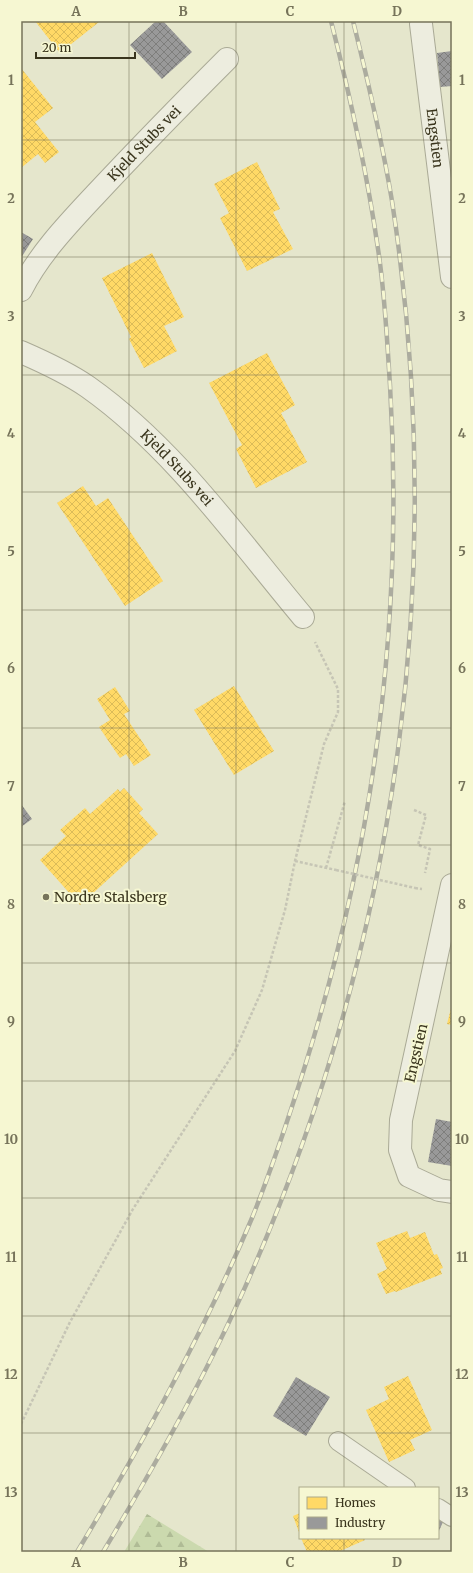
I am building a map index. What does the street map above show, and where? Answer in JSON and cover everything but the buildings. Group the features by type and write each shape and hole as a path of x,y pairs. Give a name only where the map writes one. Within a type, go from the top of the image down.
{"street":[{"name":"Engstien","path":"421,24 452,277"},
{"name":"Kjeld Stubs vei","path":"21,290 30,272 71,221 123,165 228,59"},
{"name":"Kjeld Stubs vei","path":"21,352 44,362 87,387 134,423 188,478 303,617"},
{"name":"Engstien","path":"452,885 401,1120 400,1150 409,1176 439,1190 452,1192"}],"lane":[{"path":"338,1441 405,1487"},
{"path":"439,1509 452,1517"}],"path":[{"path":"21,1424 70,1322 133,1209 235,1050 262,990 285,910 295,861 324,744 338,712 338,689 303,617"},
{"path":"326,868 344,801"},
{"path":"414,810 426,815 418,845 430,848 424,876"},
{"path":"295,861 415,888"},
{"path":"421,889 423,882"}],"green space":[{"path":"147,1514 209,1552 124,1552"}],"railway":[{"path":"77,1552 125,1471 170,1388 213,1304 252,1218 293,1104 329,983 349,899 366,815 379,730 387,644 392,558 393,472 390,385 386,317 374,220 358,134 331,21"},
{"path":"103,1552 164,1448 220,1342 253,1269 303,1141 345,1010 376,878 399,745 411,610 415,474 408,338 392,201 384,156 353,21"}],"place":[{"name":"Nordre Stalsberg","path":"46,897"}]}
